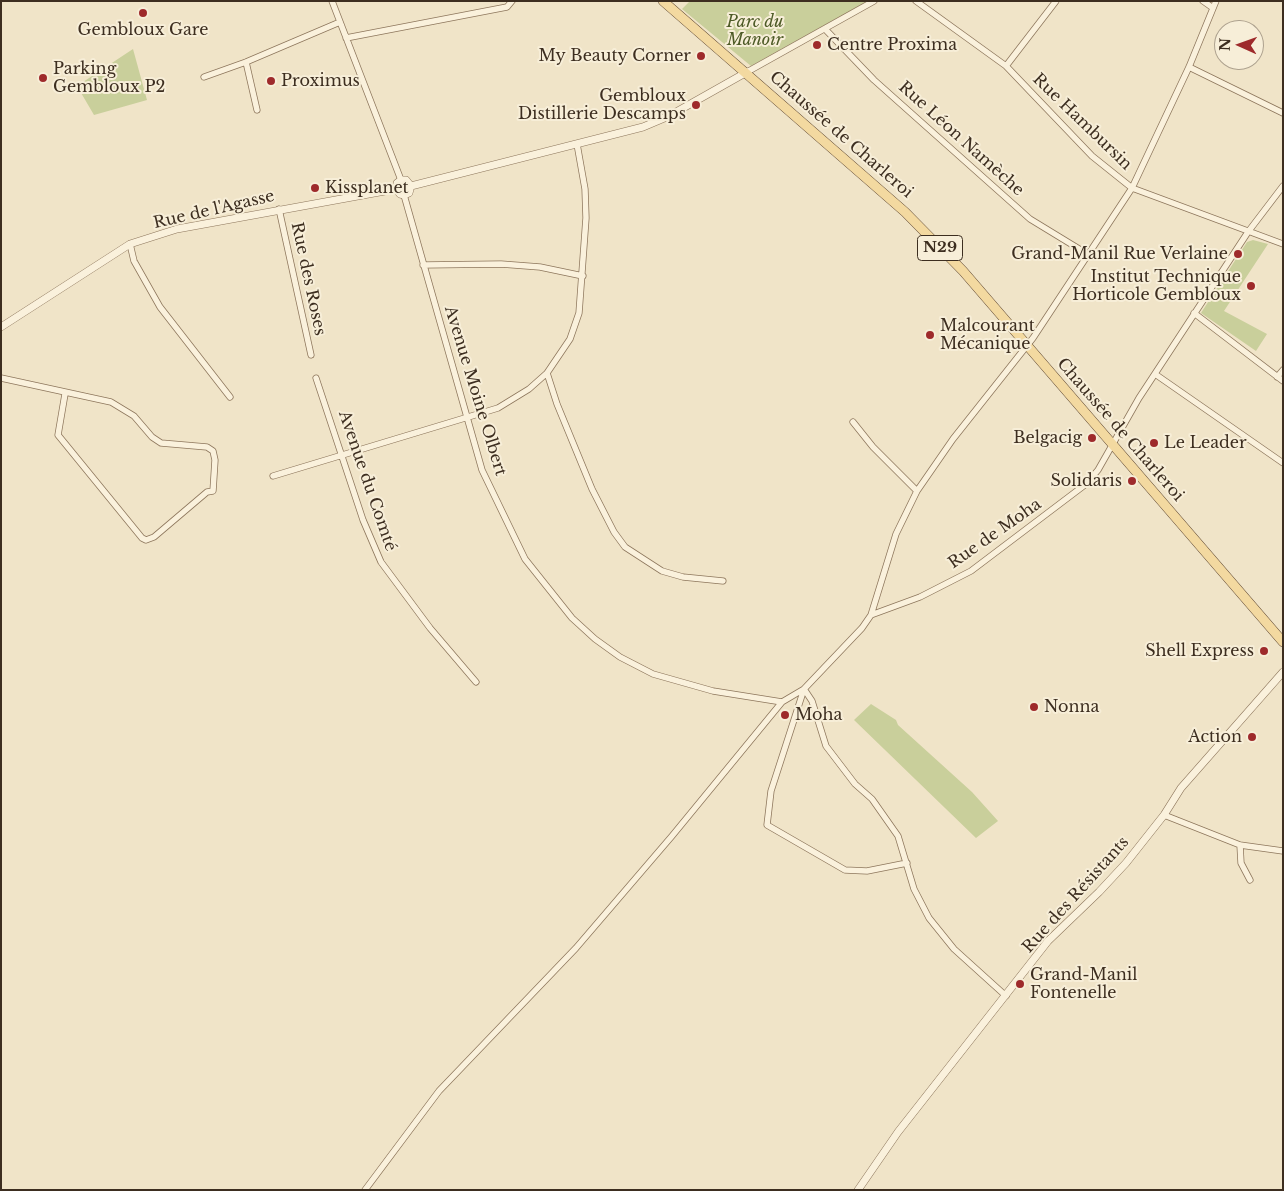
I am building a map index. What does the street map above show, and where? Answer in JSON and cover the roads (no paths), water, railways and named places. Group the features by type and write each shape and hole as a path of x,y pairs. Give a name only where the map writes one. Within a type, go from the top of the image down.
{"main road":[{"name":"Chaussée de Charleroi","path":"663,1 747,72 905,212 963,271 1026,347 1283,642"}],"street":[{"path":"332,1 400,180"},
{"path":"346,38 507,7 512,1"},
{"path":"411,186 654,123 874,1"},
{"name":"Rue Hambursin","path":"916,1 1006,66 1092,156 1132,188 1283,244"},
{"path":"1006,66 1056,1"},
{"path":"1202,1 1213,8"},
{"path":"365,1190 439,1091 576,948 708,794 782,702 804,689 862,628 871,615 896,534 917,491 953,439 1026,347 1132,188 1189,67 1216,1"},
{"path":"204,77 246,62 340,22"},
{"name":"Rue Léon Namèche","path":"825,29 874,80 1030,219 1089,255"},
{"path":"246,62 257,110"},
{"path":"1189,67 1283,113"},
{"path":"273,476 498,408 514,399 547,374 570,339 579,313 583,276 586,202 577,144"},
{"path":"400,180 406,180 411,186"},
{"path":"400,180 396,185 396,189 404,195 410,191 411,186"},
{"name":"Rue de Moha","path":"871,615 920,597 971,571 1086,484 1098,470 1154,374 1194,313 1248,232 1283,186"},
{"name":"Rue de l'Agasse","path":"1,327 130,244 177,229 396,189"},
{"name":"Avenue Moine Olbert","path":"404,195 422,265 482,470 525,559 572,618 595,639 620,657 652,674 713,692 782,702"},
{"name":"Rue des Roses","path":"279,209 311,355"},
{"path":"130,244 134,261 160,307 230,397"},
{"path":"422,265 501,264 540,267 583,276"},
{"path":"1194,313 1283,381"},
{"path":"1277,377 1283,370"},
{"path":"547,374 557,404 592,489 614,532 625,547 662,571 683,577 723,581"},
{"path":"1154,374 1283,463"},
{"path":"1,378 66,394 111,402 134,416 152,437 161,443 207,447 213,452 215,460 212,491 207,492 154,537 146,540 142,538 58,435 66,394"},
{"name":"Avenue du Comté","path":"316,378 365,528 381,562 419,614 476,682"},
{"path":"853,422 873,447 917,491"},
{"name":"Rue des Résistants","path":"858,1190 898,1132 1048,941 1099,892 1164,815 1181,788 1283,672"},
{"path":"804,689 771,791 767,825 845,870 867,871 907,863"},
{"path":"804,689 812,701 826,746 855,784 872,799 898,836 920,903 929,918 954,948 1006,996"},
{"path":"1164,815 1240,845 1283,851"},
{"path":"1240,845 1241,863 1250,880"}],"place":[{"name":"Gembloux Gare","path":"143,13"},
{"name":"Centre Proxima","path":"817,45"},
{"name":"My Beauty Corner","path":"701,56"},
{"name":"Parking Gembloux P2","path":"43,78"},
{"name":"Proximus","path":"271,81"},
{"name":"Gembloux Distillerie Descamps","path":"696,105"},
{"name":"Kissplanet","path":"315,188"},
{"name":"Grand-Manil Rue Verlaine","path":"1238,254"},
{"name":"Institut Technique Horticole Gembloux","path":"1251,286"},
{"name":"Malcourant Mécanique","path":"930,335"},
{"name":"Belgacig","path":"1092,438"},
{"name":"Le Leader","path":"1154,443"},
{"name":"Solidaris","path":"1132,481"},
{"name":"Shell Express","path":"1264,651"},
{"name":"Nonna","path":"1034,707"},
{"name":"Moha","path":"785,715"},
{"name":"Action","path":"1252,737"},
{"name":"Grand-Manil Fontenelle","path":"1020,984"}],"park label":[{"name":"Parc du Manoir","path":"755,31"}]}
